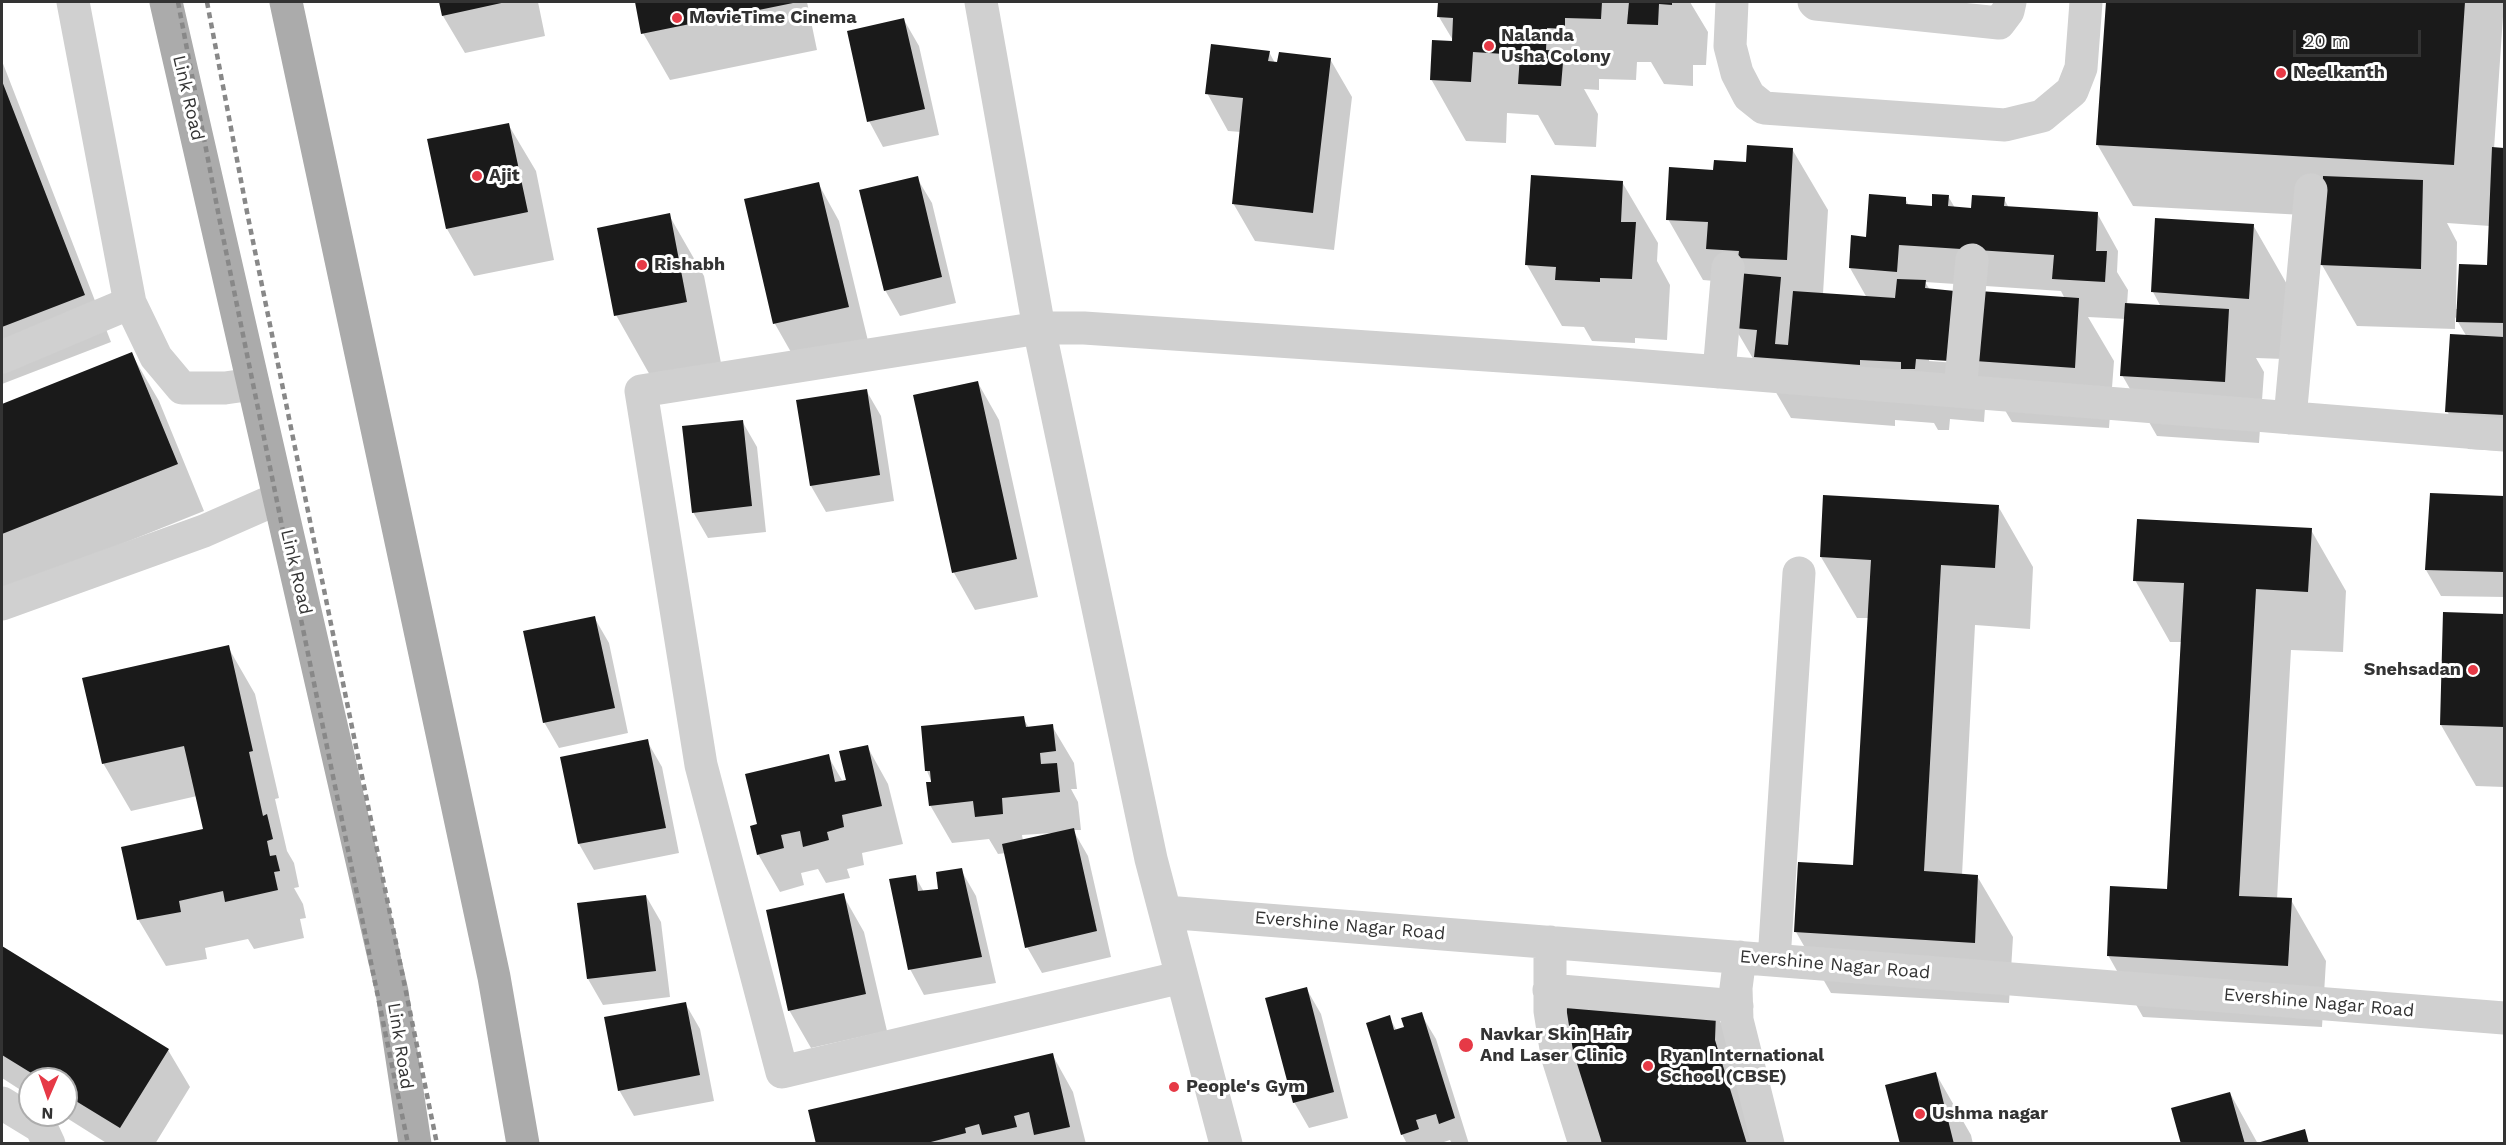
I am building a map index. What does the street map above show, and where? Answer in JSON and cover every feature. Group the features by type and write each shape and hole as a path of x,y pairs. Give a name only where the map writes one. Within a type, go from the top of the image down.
{"main road":[{"name":"Link Road","path":"166,2 392,992 415,1143"},
{"path":"286,2 494,977 523,1143"}],"street":[{"path":"73,2 130,303 156,357 182,388 225,388 253,384"},
{"path":"981,2 1039,328 1151,859 1226,1143"},
{"path":"1732,2 1730,46 1737,73 1749,96 1764,108 2005,125 2042,116 2072,91 2081,68 2086,2"},
{"path":"1814,2 1999,23 2008,11 2010,2"},
{"path":"2290,418 2311,190"},
{"path":"1960,391 1972,260"},
{"path":"1719,372 1728,268"},
{"path":"2,357 130,303"},
{"path":"1182,977 782,1072 701,765 641,391 1039,328 1108,330 1719,372 2505,435"},
{"path":"2,604 204,531 279,498"},
{"path":"1774,960 1799,573"},
{"name":"Evershine Nagar Road","path":"1165,912 2505,1018"},
{"path":"1550,942 1549,990 1557,1055 1585,1143"},
{"path":"1644,998 1645,949"},
{"path":"1740,957 1736,988 1737,1020 1768,1143"},
{"path":"1549,990 1737,1006"},
{"path":"2,1103 41,1127 49,1143"}],"building":[{"path":"439,2 506,2 442,16"},
{"name":"MovieTime Cinema","path":"635,2 793,2 793,3 641,34"},
{"name":"Nalanda Usha Colony","path":"1438,2 1602,2 1601,19 1565,18 1565,29 1547,28 1546,50 1564,51 1561,86 1518,84 1520,55 1473,52 1471,82 1430,80 1432,40 1452,41 1453,18 1437,17"},
{"name":"Nalanda Usha Colony","path":"1629,2 1672,2 1672,5 1659,4 1658,25 1627,24"},
{"name":"Neelkanth","path":"2106,2 2465,2 2454,165 2096,145"},
{"path":"904,18 925,109 867,122 847,31"},
{"path":"1211,44 1270,51 1268,61 1277,62 1279,52 1331,58 1313,213 1232,204 1243,98 1205,94"},
{"path":"2,81 85,295 2,327"},
{"name":"Ajit","path":"509,123 528,212 446,229 427,139"},
{"path":"1747,145 1793,148 1787,260 1738,258 1739,251 1706,249 1708,222 1666,220 1669,167 1713,170 1714,160 1746,162"},
{"path":"2492,147 2504,148 2504,323 2456,322 2459,264 2487,265"},
{"path":"1531,175 1623,181 1621,222 1636,222 1632,279 1600,278 1600,282 1555,280 1556,267 1525,265"},
{"path":"918,176 942,277 884,291 859,190"},
{"path":"2323,176 2423,180 2421,269 2320,265"},
{"path":"819,182 849,307 773,324 744,199"},
{"path":"1869,194 1906,197 1906,204 1932,206 1932,194 1949,195 1948,206 1971,208 1972,195 2005,197 2004,206 2098,212 2096,251 2107,251 2105,282 2052,279 2054,255 1899,245 1897,272 1849,268 1851,235 1866,237"},
{"name":"Rishabh","path":"670,213 687,302 614,316 597,228"},
{"path":"2155,218 2254,224 2249,299 2151,292"},
{"path":"1738,273 1781,277 1775,344 1788,345 1793,291 1895,298 1897,279 1926,280 1925,288 1955,291 1950,361 1916,359 1915,369 1901,369 1901,362 1860,360 1860,365 1754,357 1757,330 1734,328"},
{"path":"1979,291 2079,298 2075,368 1975,361"},
{"path":"2125,303 2229,309 2225,382 2120,376"},
{"path":"2450,334 2504,337 2504,415 2445,412"},
{"path":"132,352 178,464 2,534 2,404"},
{"path":"978,381 1017,559 952,573 913,395"},
{"path":"867,389 880,475 810,486 796,400"},
{"path":"743,420 752,506 692,513 682,426"},
{"path":"2430,493 2504,496 2504,572 2425,570"},
{"path":"1823,495 1999,505 1995,568 1941,565 1924,871 1978,875 1975,943 1794,932 1798,862 1853,865 1871,560 1820,557"},
{"path":"2137,519 2312,528 2308,592 2256,589 2239,896 2292,898 2288,966 2107,956 2110,886 2167,889 2184,583 2133,581"},
{"name":"Snehsadan","path":"2443,612 2504,614 2504,727 2440,725"},
{"path":"595,616 615,708 543,723 523,631"},
{"path":"229,645 253,751 249,752 263,816 267,814 273,839 267,841 270,856 276,855 280,871 274,872 278,890 225,902 223,891 179,901 181,912 137,920 121,847 203,829 184,746 102,764 82,678"},
{"path":"1024,716 1026,727 1053,724 1056,751 1040,753 1041,764 1057,763 1060,792 1002,798 1003,814 975,817 973,801 929,806 926,782 931,782 930,771 925,771 921,726"},
{"path":"648,739 666,828 578,844 560,757"},
{"path":"868,745 882,806 842,815 844,827 827,832 829,840 803,847 800,831 781,835 784,848 757,855 750,826 757,824 745,774 829,754 835,782 846,780 839,751"},
{"path":"1074,828 1097,931 1025,948 1002,844"},
{"path":"962,868 982,957 908,970 889,879 916,875 918,891 938,889 936,872"},
{"path":"844,893 866,994 788,1011 766,910"},
{"path":"646,895 656,971 587,979 577,903"},
{"path":"2,946 169,1049 120,1128 78,1102 78,1067 22,1067 2,1055"},
{"path":"1307,987 1334,1092 1293,1103 1265,998"},
{"path":"686,1002 700,1075 618,1091 604,1017"},
{"name":"Ryan International School (CBSE)","path":"1567,1003 1716,1013 1715,1040 1747,1144 1599,1144 1565,1045"},
{"path":"1422,1012 1455,1118 1439,1124 1436,1114 1416,1120 1419,1129 1401,1135 1366,1023 1390,1015 1394,1030 1404,1027 1401,1018"},
{"path":"1053,1053 1070,1127 1034,1135 1029,1112 1014,1116 1017,1127 982,1135 979,1124 965,1128 966,1133 923,1144 816,1144 808,1110"},
{"name":"Ushma nagar","path":"1936,1072 1954,1144 1900,1144 1885,1085"},
{"path":"2230,1092 2245,1144 2181,1144 2171,1108"},
{"path":"2305,1129 2309,1144 2257,1144 2257,1143"}],"railway":[{"path":"178,2 219,217 408,1144"},
{"path":"207,2 247,212 437,1144"}],"place":[{"name":"MovieTime Cinema","path":"677,18"},
{"name":"Nalanda Usha Colony","path":"1489,46"},
{"name":"Neelkanth","path":"2281,73"},
{"name":"Ajit","path":"477,176"},
{"name":"Rishabh","path":"642,265"},
{"name":"Snehsadan","path":"2473,670"},
{"name":"Navkar Skin Hair And Laser Clinic","path":"1466,1045"},
{"name":"Ryan International School (CBSE)","path":"1648,1066"},
{"name":"People's Gym","path":"1174,1087"},
{"name":"Ushma nagar","path":"1920,1114"}]}
